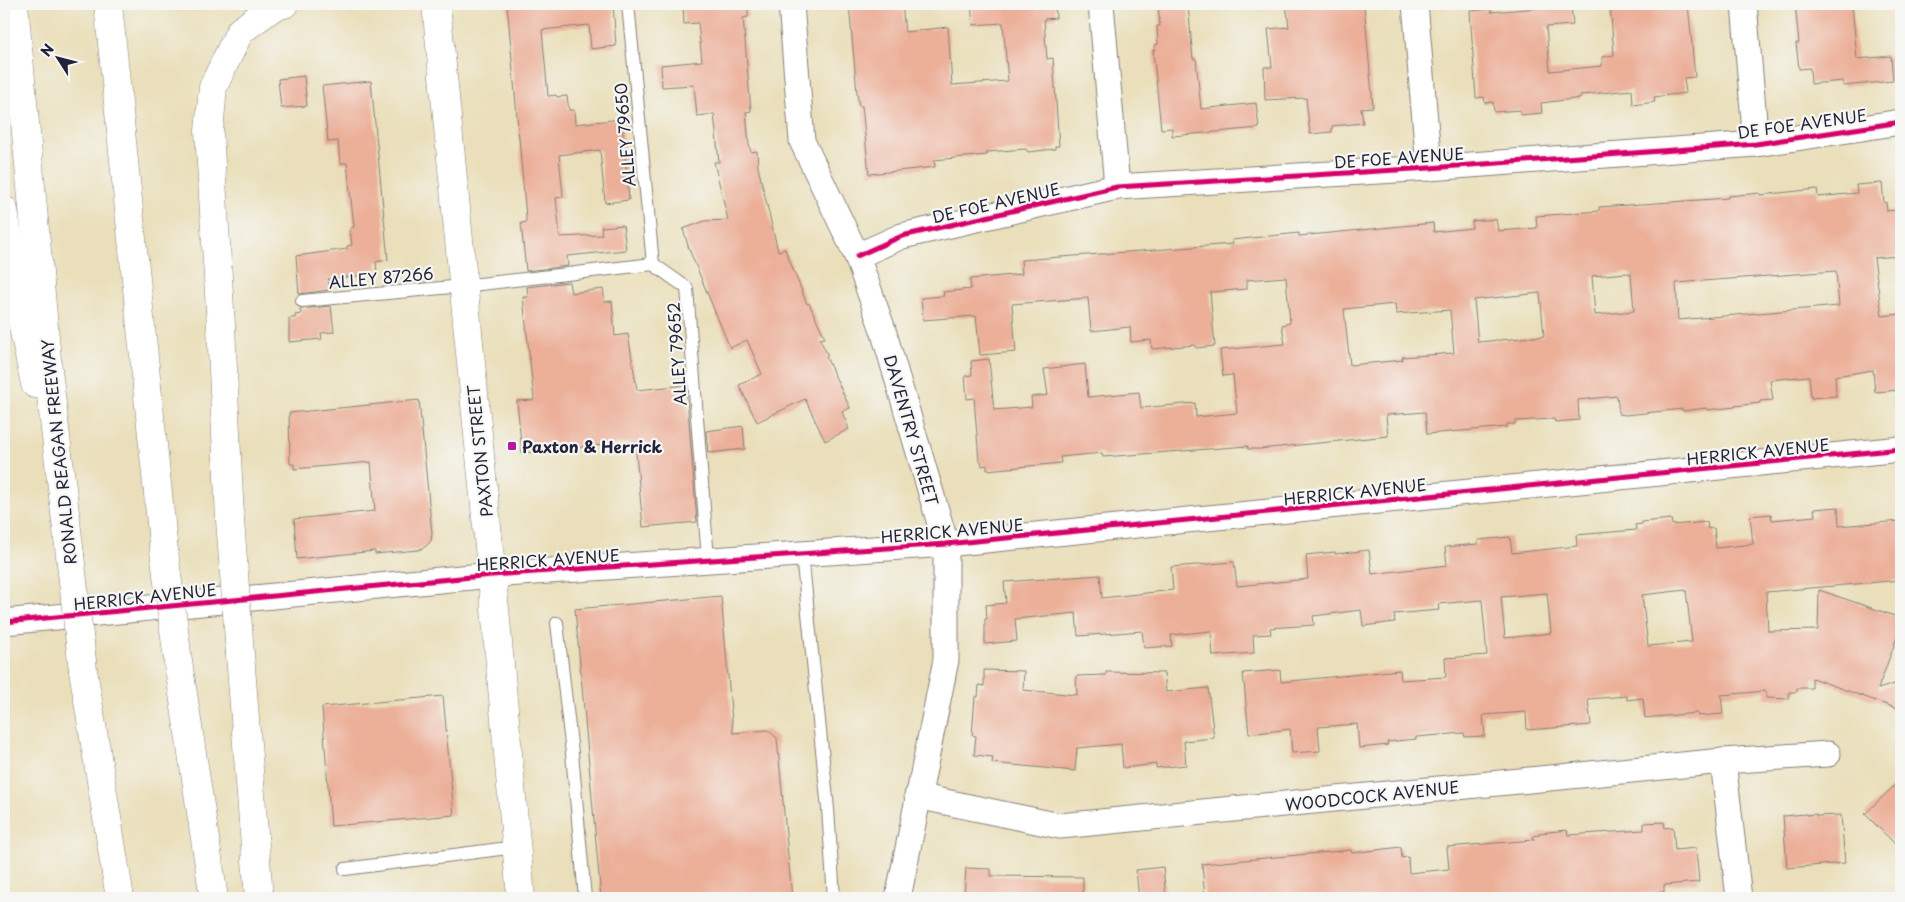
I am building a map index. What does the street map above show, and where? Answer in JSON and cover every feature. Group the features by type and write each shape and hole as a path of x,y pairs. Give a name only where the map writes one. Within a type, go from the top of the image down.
{"main road":[{"name":"RONALD REAGAN FREEWAY","path":"14,4 48,370 83,670 120,898"},
{"path":"108,4 163,543 178,661 214,898"},
{"path":"259,898 230,520 209,131 213,87 240,31 272,6 284,4"},
{"name":"PAXTON STREET","path":"436,4 492,575 521,898"},
{"path":"4,210 18,303 70,555"}],"street":[{"name":"DAVENTRY STREET","path":"791,4 802,141 857,256 883,330 946,544 946,660 917,796 898,898"},
{"path":"1101,4 1116,187"},
{"path":"1415,4 1429,168"},
{"path":"1744,4 1756,144"},
{"name":"DE FOE AVENUE","path":"857,256 902,236 1116,187 1429,168 1756,144 1901,122"},
{"name":"HERRICK AVENUE","path":"4,622 492,575 946,544 1901,449"},
{"name":"WOODCOCK AVENUE","path":"917,796 1060,826 1723,761 1828,754"},
{"path":"1723,761 1739,898"}],"lane":[{"name":"ALLEY 79650","path":"628,4 653,264"},
{"path":"464,286 653,264"},
{"name":"ALLEY 79652","path":"653,264 687,288 708,560"},
{"name":"ALLEY 87266","path":"302,301 464,286"},
{"path":"802,554 828,809 834,898"},
{"path":"557,623 572,754 585,898"},
{"path":"345,869 516,847"}],"building":[{"path":"507,4 557,4 558,7 613,4 616,46 591,49 589,25 542,30 548,96 567,96 569,110 574,110 575,124 622,119 629,200 605,203 600,150 559,155 563,197 556,198 560,237 602,235 601,227 623,225 626,250 567,256 568,266 526,271 521,223 526,222 526,217"},
{"path":"683,4 748,4 748,17 743,18 751,111 746,112 749,145 751,152 757,151 758,167 778,251 785,249 807,304 809,303 825,338 820,339 828,356 826,357 850,408 842,412 849,429 825,441 805,399 757,422 739,385 762,374 747,340 730,348 689,249 683,229 705,221 728,220 714,162 719,162 714,114 697,116 694,85 662,87 661,65 702,61 698,23 684,24"},
{"path":"849,4 902,4 905,32 948,27 952,85 1008,81 1003,23 973,25 971,4 1055,4 1056,18 1044,19 1047,59 1053,58 1059,146 1055,146 1055,149 1028,152 1026,149 987,152 987,155 934,160 935,167 869,174 862,106 859,106 857,93"},
{"path":"1158,4 1188,4 1193,59 1196,59 1201,109 1256,103 1259,128 1172,136 1172,128 1161,129 1153,50 1155,50 1155,45 1158,44 1157,26 1160,26"},
{"path":"1286,4 1364,4 1373,107 1361,108 1363,123 1332,126 1332,132 1310,134 1306,98 1265,100 1264,67 1272,67 1268,29 1289,27"},
{"path":"1610,4 1688,4 1695,77 1684,78 1686,93 1654,97 1655,102 1633,105 1632,90 1581,95 1581,98 1541,103 1542,113 1520,115 1520,110 1494,112 1493,102 1485,103 1484,97 1476,98 1470,11 1491,9 1491,12 1571,5 1573,25 1546,27 1550,71 1602,66 1602,57 1614,55"},
{"path":"1795,4 1852,4 1857,59 1891,56 1893,81 1843,86 1843,81 1811,84 1810,68 1799,69 1796,43 1799,43"},
{"path":"304,76 307,106 281,108 278,79"},
{"path":"371,81 388,260 376,262 377,274 328,279 330,290 299,294 296,256 347,249 347,246 352,245 350,228 354,227 347,163 340,163 338,141 328,142 322,86"},
{"path":"1882,183 1884,203 1886,202 1887,211 1896,210 1896,218 1901,218 1901,240 1897,240 1899,256 1874,258 1882,316 1901,314 1901,370 1898,371 1900,390 1875,392 1873,370 1835,376 1836,396 1811,398 1809,376 1770,380 1773,400 1735,407 1683,411 1683,409 1626,415 1619,414 1617,396 1578,400 1579,420 1555,422 1554,419 1515,421 1515,424 1507,424 1507,427 1427,434 1425,412 1386,415 1388,436 1260,449 1248,449 1248,446 1103,457 1102,453 1060,457 1061,463 987,470 987,465 982,466 981,461 979,461 974,398 967,399 965,376 972,375 971,361 989,359 994,410 1032,407 1031,397 1048,395 1044,369 1085,364 1088,397 1139,392 1141,408 1195,403 1196,417 1237,413 1233,375 1223,376 1220,350 1285,344 1282,325 1290,323 1286,277 1247,280 1247,289 1210,292 1215,346 1196,348 1195,345 1152,349 1151,340 1131,342 1130,327 1091,331 1088,298 1012,304 1016,352 980,355 976,316 923,320 921,298 944,296 943,292 971,289 970,279 1022,274 1021,260 1233,244 1232,240 1299,233 1299,236 1433,223 1434,232 1472,228 1472,221 1496,219 1498,231 1537,228 1536,216 1599,211 1599,207 1728,198 1728,196 1760,193 1760,195 1817,189 1818,197 1857,193 1856,185","holes":["1836,271 1839,306 1678,320 1676,283","1631,274 1634,311 1595,315 1592,276","1540,293 1544,336 1478,342 1474,300","1395,304 1396,314 1450,310 1454,353 1402,357 1403,360 1350,365 1344,309"]},
{"path":"569,282 571,293 603,289 605,302 612,301 615,336 628,334 637,390 686,385 697,522 643,527 635,442 522,453 517,401 534,400 523,297 528,297 527,287"},
{"path":"331,306 334,332 321,333 322,339 289,342 289,318 295,318 295,315 301,314 300,309"},
{"path":"419,400 432,533 431,541 425,547 418,550 375,554 375,551 297,559 294,519 375,511 371,462 294,469 294,464 290,464 289,413"},
{"path":"743,426 745,449 708,453 706,431"},
{"path":"1838,507 1839,526 1901,521 1901,580 1766,592 1768,631 1818,630 1819,590 1901,618 1896,640 1878,689 1901,682 1901,710 1812,678 1812,688 1797,688 1797,692 1789,692 1789,699 1766,698 1766,691 1721,695 1723,714 1698,716 1697,713 1645,718 1643,698 1627,700 1627,696 1588,699 1591,725 1527,730 1526,712 1483,715 1485,736 1465,737 1464,733 1416,737 1416,739 1387,742 1388,745 1359,748 1357,724 1318,727 1320,751 1292,753 1290,729 1249,734 1243,673 1280,670 1281,682 1400,670 1401,680 1446,677 1445,658 1487,655 1482,600 1438,604 1439,610 1394,614 1395,622 1363,626 1361,610 1313,616 1314,625 1270,628 1271,634 1253,635 1254,653 1213,656 1211,631 1171,635 1172,646 1144,648 1142,631 1078,636 1076,613 1015,619 1017,641 985,644 986,605 1006,603 1004,582 1100,575 1102,598 1173,590 1171,567 1234,562 1237,586 1308,579 1306,555 1369,550 1372,574 1447,565 1445,547 1478,544 1478,540 1510,537 1512,553 1577,546 1576,535 1636,530 1635,525 1642,524 1642,522 1671,519 1672,525 1707,522 1708,529 1714,528 1716,548 1753,544 1750,516 1771,514 1772,520 1815,516 1814,509","holes":["1686,590 1692,642 1648,646 1642,595","1547,593 1551,633 1505,638 1501,597"]},
{"path":"721,596 733,733 768,730 777,738 792,898 601,898 575,609"},
{"path":"984,670 1024,671 1023,690 1077,695 1076,676 1106,675 1106,672 1164,673 1166,692 1208,688 1214,738 1184,741 1186,765 1156,768 1156,764 1123,768 1121,744 1077,748 1075,771 992,763 993,757 974,755 976,736 972,735 975,697 978,697 979,685 984,686"},
{"path":"443,696 454,815 331,826 322,707"},
{"path":"1901,779 1901,850 1865,814"},
{"path":"1816,814 1816,816 1841,815 1845,863 1787,868 1783,816"},
{"path":"1664,822 1665,828 1673,827 1675,850 1696,848 1699,882 1664,885 1664,892 1617,895 1617,898 1544,898 1544,894 1477,898 1205,898 1202,864 1351,850 1352,853 1401,847 1402,858 1408,857 1409,873 1449,869 1447,847 1534,840 1533,836 1539,835 1539,833 1567,830 1568,835 1644,830 1644,823"},
{"path":"1163,867 1166,898 1139,898 1136,870"},
{"path":"966,868 991,869 991,876 1083,877 1083,898 964,898"}],"cycle path":[{"path":"857,256 902,236 1117,187 1429,168 1756,144 1901,122"},
{"path":"4,622 492,575 946,544 1901,449"}],"place":[{"name":"Paxton & Herrick","path":"512,446"}]}
